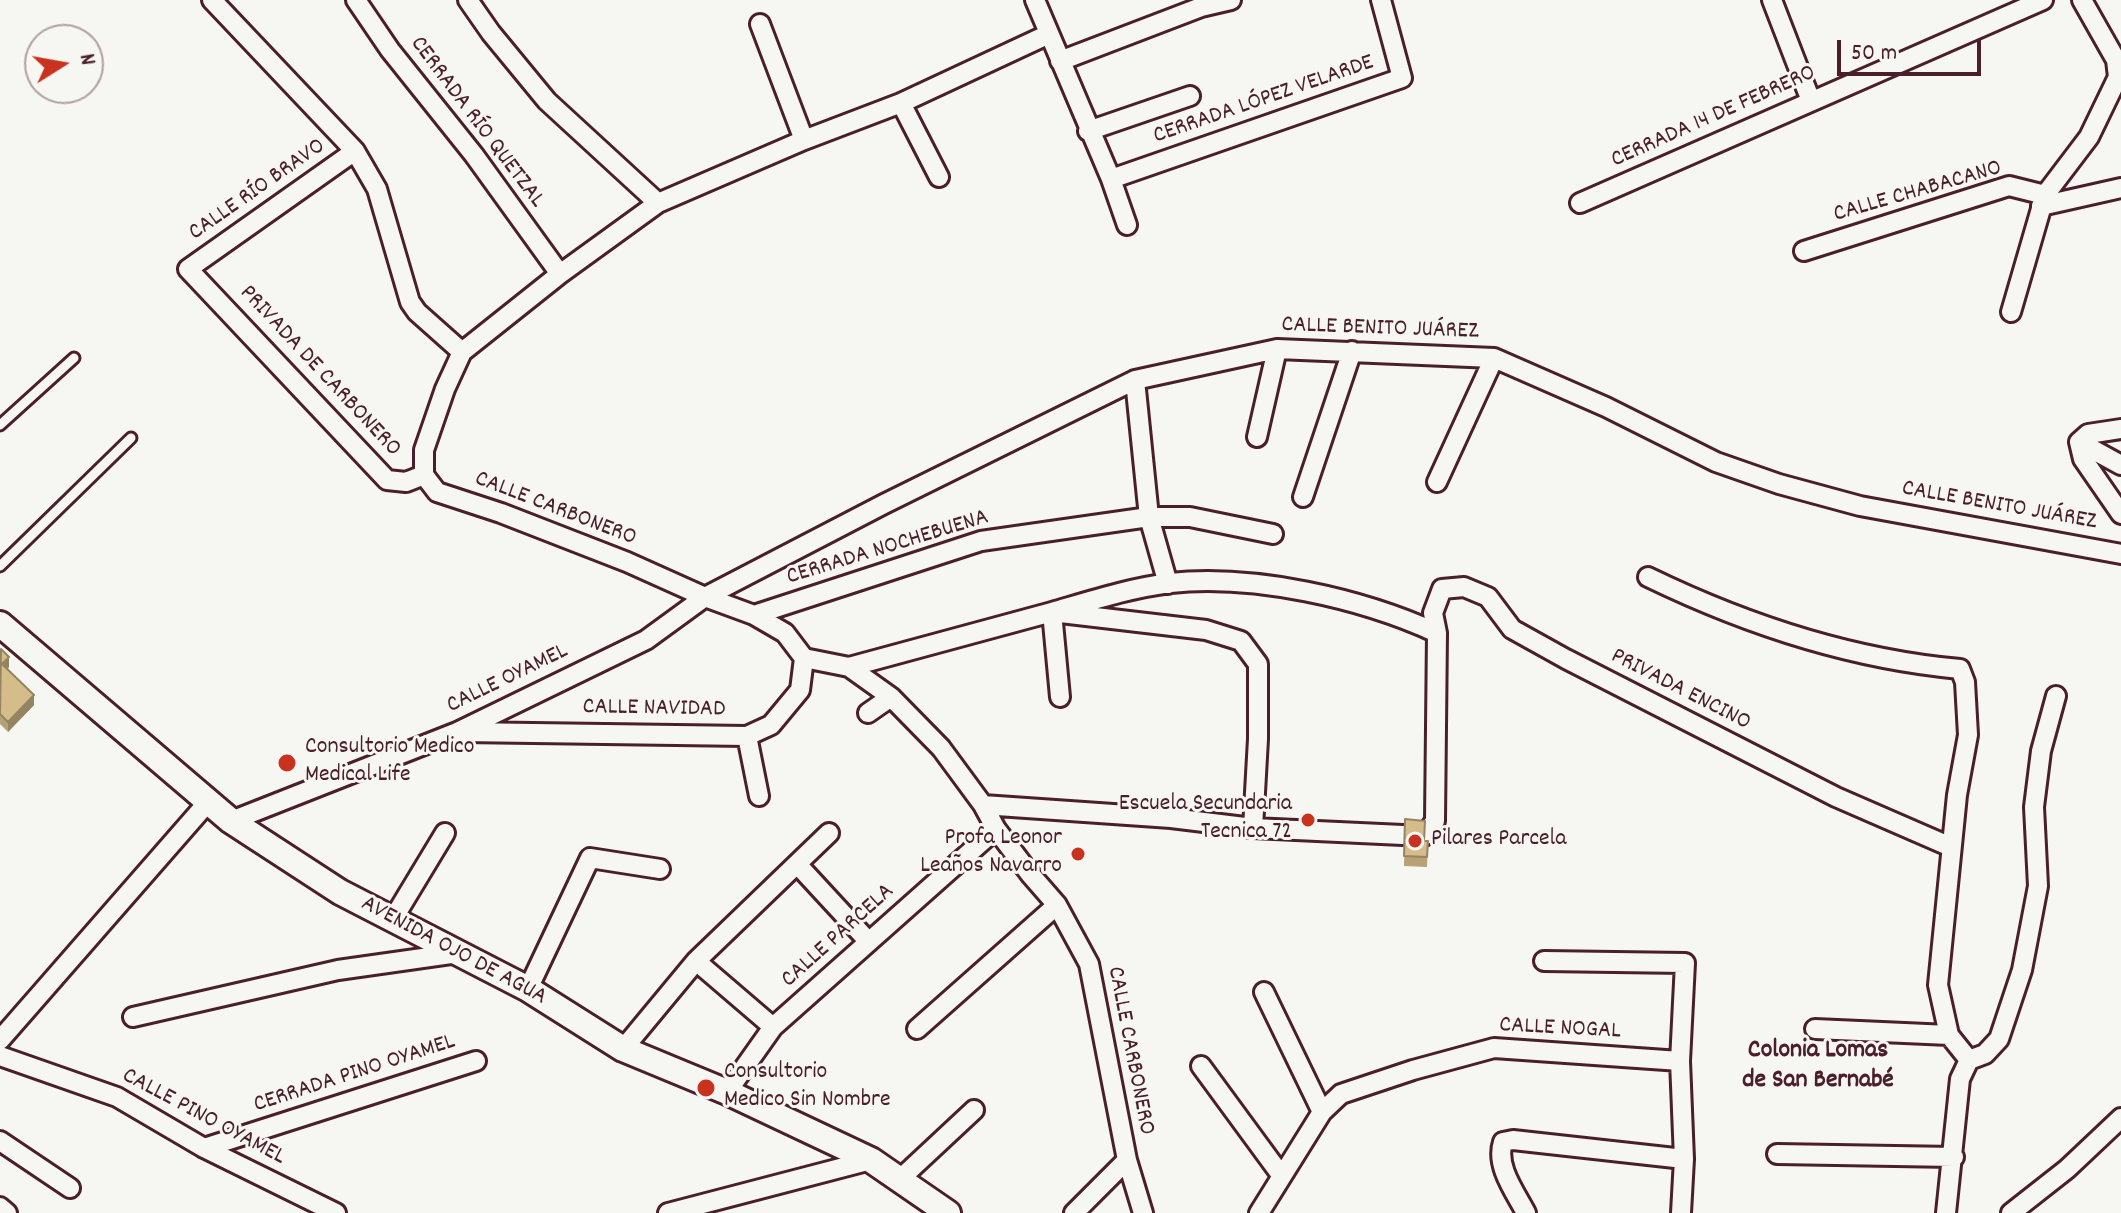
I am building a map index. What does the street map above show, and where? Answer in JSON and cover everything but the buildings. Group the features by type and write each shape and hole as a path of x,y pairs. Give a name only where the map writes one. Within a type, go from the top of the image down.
{"street":[{"name":"CALLE RÍO BRAVO","path":"212,0 355,151 377,189 410,302 462,352"},
{"name":"CERRADA RÍO QUETZAL","path":"356,0 390,50 474,155 560,274"},
{"path":"468,0 547,101 658,203"},
{"path":"1035,0 1088,131 1111,179 1127,225"},
{"path":"1060,61 1201,7 1231,0"},
{"name":"CERRADA LÓPEZ VELARDE","path":"1111,179 1402,78 1381,0"},
{"path":"1772,0 1811,101"},
{"name":"CERRADA 14 DE FEBRERO","path":"1580,203 2043,0"},
{"path":"2011,312 2043,200 2089,137 2118,77 2116,60 2082,0"},
{"path":"760,24 804,140"},
{"path":"424,475 424,450 445,389 462,352 560,274 658,203 804,140 901,103 1049,34"},
{"path":"1088,131 1190,96"},
{"path":"901,103 939,177"},
{"name":"CALLE RÍO BRAVO","path":"188,269 355,151"},
{"name":"CALLE CHABACANO","path":"1804,251 2009,186 2043,200"},
{"path":"2043,200 2121,188"},
{"name":"PRIVADA DE CARBONERO","path":"188,269 387,480 406,482 424,475"},
{"path":"1257,437 1277,349"},
{"name":"CALLE BENITO JUÁREZ","path":"705,597 1135,380 1277,349 1494,358 1606,407 1716,462 1779,484 1860,506 2121,554"},
{"path":"1303,497 1352,351"},
{"path":"1437,482 1494,358"},
{"path":"1135,380 1149,517 1168,584"},
{"path":"2079,442 2088,434 2121,429"},
{"path":"2079,442 2121,465"},
{"path":"2079,442 2083,459 2121,514"},
{"name":"CALLE CARBONERO","path":"424,475 437,492 599,551 754,615 785,633 804,658 849,667 891,697 941,748 983,805 996,829 1057,905 1089,964 1127,1160 1143,1213"},
{"name":"CERRADA NOCHEBUENA","path":"754,615 981,541 1149,517 1190,517 1273,534"},
{"path":"1648,577 1758,626 1835,649 1930,667 1960,669 1965,682 1968,735 1951,847 1938,985 1949,1035 1969,1060"},
{"path":"849,667 1168,584 1217,580 1284,588 1375,608 1437,633 1435,821 1424,836 1253,828 1171,818 983,805"},
{"name":"PRIVADA ENCINO","path":"1437,633 1433,613 1442,589 1464,587 1488,597 1512,629 1566,659 1836,797 1951,847"},
{"name":"CALLE OYAMEL","path":"231,821 457,732 646,640 705,597"},
{"path":"1052,612 1060,697"},
{"path":"1052,612 1206,630 1241,641 1258,664 1253,828"},
{"name":"AVENIDA OJO DE AGUA","path":"0,624 231,821 340,892 528,989 623,1049 727,1092 871,1160 948,1213"},
{"name":"CALLE NAVIDAD","path":"457,732 747,736 771,725 800,690 804,658"},
{"path":"1946,1213 1960,1079 1969,1060 1985,1054 1999,1039 2022,970 2038,886 2034,807 2041,751 2056,696"},
{"path":"868,713 891,697"},
{"path":"747,736 759,796"},
{"path":"0,1040 8,1019 208,802"},
{"name":"CALLE PARCELA","path":"727,1092 773,1027 996,829"},
{"path":"393,919 445,833"},
{"path":"623,1049 696,961 829,833"},
{"path":"528,989 590,858 660,869"},
{"path":"797,864 869,942"},
{"path":"917,1029 1057,905"},
{"path":"133,1017 338,970 458,953"},
{"path":"696,961 773,1027"},
{"path":"1544,961 1685,963 1680,1061 1684,1159 1681,1213"},
{"path":"1264,992 1322,1112"},
{"path":"1815,1029 1949,1035"},
{"name":"CALLE NOGAL","path":"1259,1213 1322,1112 1341,1094 1494,1048 1680,1061"},
{"name":"CALLE PINO OYAMEL","path":"0,1056 117,1097 204,1148 336,1213"},
{"name":"CERRADA PINO OYAMEL","path":"204,1148 476,1061"},
{"path":"1201,1066 1281,1175"},
{"path":"899,1180 974,1110"},
{"path":"2011,1213 2067,1169 2121,1118"},
{"path":"1526,1213 1499,1154 1503,1142 1513,1140 1684,1159"},
{"path":"0,1141 70,1188"},
{"path":"1777,1154 1954,1157"},
{"path":"668,1213 871,1160"},
{"path":"1074,1213 1127,1160"},
{"path":"0,1207 7,1213"}],"lane":[{"path":"0,425 74,358"},
{"path":"0,566 131,438"}],"place":[{"name":"Consultorio Medico Medical Life","path":"287,763"},
{"name":"Escuela Secundaria Tecnica 72","path":"1308,820"},
{"name":"Pilares Parcela","path":"1415,841"},
{"name":"Profa Leonor Leaños Navarro","path":"1078,854"},
{"name":"Consultorio Medico Sin Nombre","path":"706,1088"}],"district":[{"name":"Colonia Lomas de San Bernabé","path":"1818,1067"}]}
